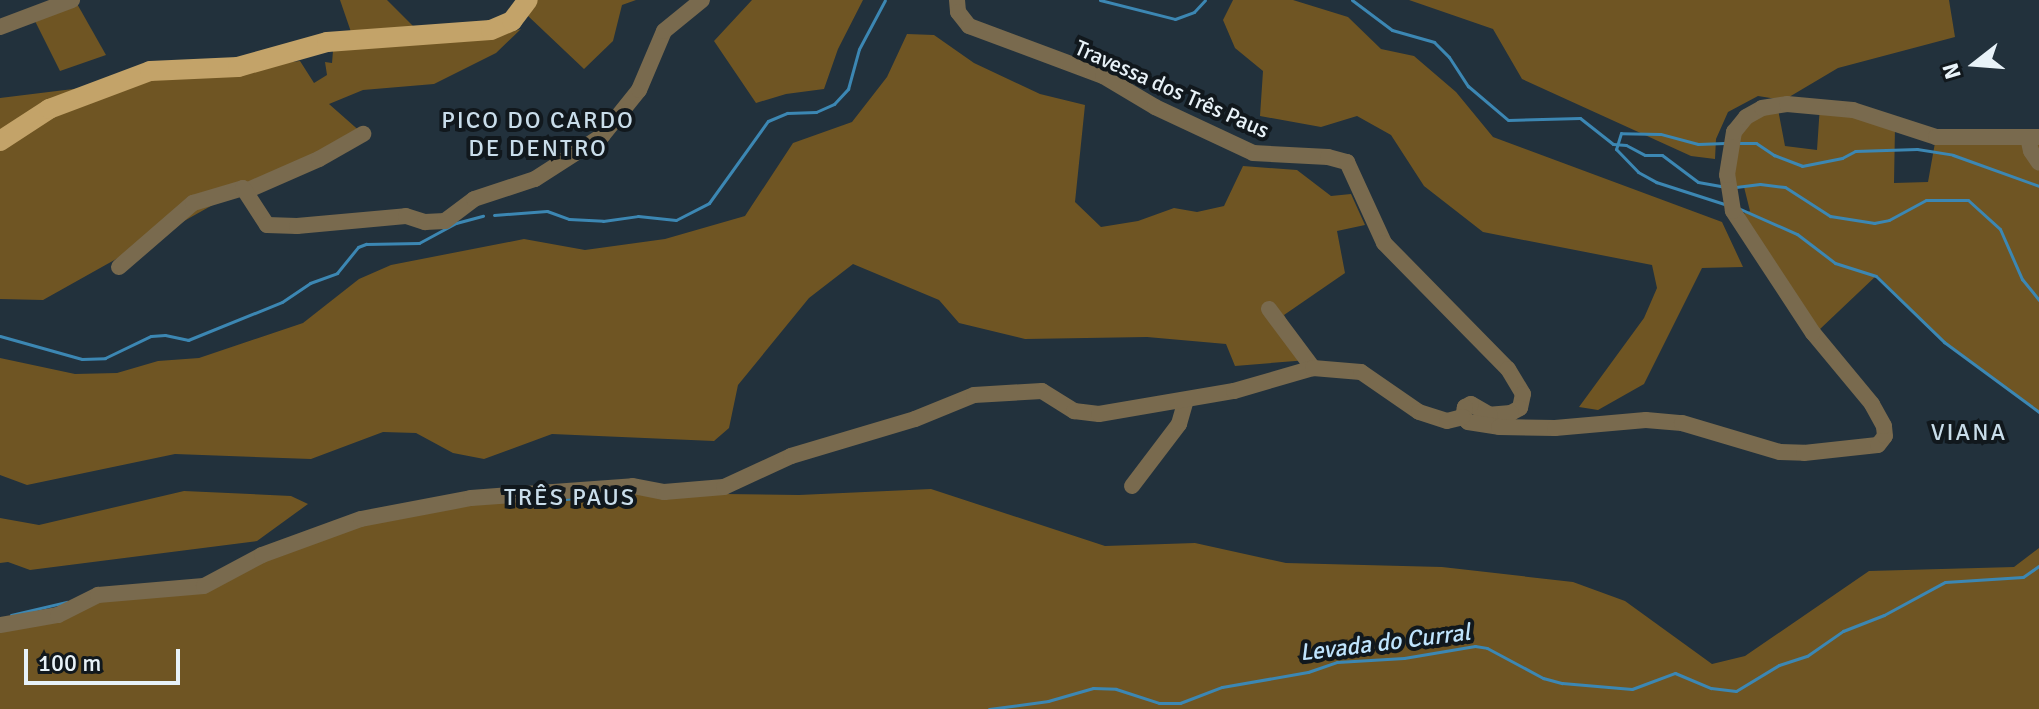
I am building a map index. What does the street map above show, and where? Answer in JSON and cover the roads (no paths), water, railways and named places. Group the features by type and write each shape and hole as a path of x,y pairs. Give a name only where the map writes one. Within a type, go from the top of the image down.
{"main road":[{"path":"0,141 49,109 150,71 238,67 327,42 491,30 512,21 528,0"}],"street":[{"path":"0,27 72,0"},
{"path":"119,267 193,203 243,188 267,225 297,226 406,216 425,222 445,221 474,199 535,179 602,136 639,90 664,31 702,0"},
{"name":"Travessa dos Três Paus","path":"957,0 958,12 969,26 1103,76 1155,107 1253,153 1269,157 1328,157 1347,162 1384,243 1508,369 1521,390 1522,404 1511,413 1490,415 1471,404 1465,407 1463,417"},
{"path":"0,625 58,615 98,595 204,586 262,555 361,519 471,498 633,486 664,492 724,487 791,456 915,419 974,395 1042,391 1085,414 1186,400 1313,368 1361,372 1419,412 1447,421 1463,417 1470,422 1499,427 1555,428 1646,420 1682,423 1780,452 1872,447 1885,436 1884,426 1872,404 1813,333 1736,217 1728,189 1732,139 1746,117 1762,108 1787,104 1853,110 1936,137 2033,137 2039,163"},
{"path":"246,191 319,159 363,134"},
{"path":"1269,309 1313,368"},
{"path":"1132,486 1179,424 1186,400"}],"waterway":[{"path":"494,215 547,211 569,219 603,221 638,216 676,220 709,203 768,121 787,113 816,112 834,104 848,89 859,49 885,0"},
{"path":"1100,0 1175,19 1194,12 1205,0"},
{"path":"1352,0 1392,30 1434,42 1449,57 1468,86 1508,120 1580,118 1613,144 1626,145 1645,155 1662,155 1698,182 1725,187"},
{"name":"Levada do Curral","path":"1725,143 1698,144 1660,134 1621,133 1616,149 1638,172 1656,182 1727,205"},
{"name":"Levada do Curral","path":"1736,143 1756,143 1774,155 1802,166 1842,158 1855,151 1917,149 1953,155 2039,186"},
{"path":"1736,187 1760,184 1785,187 1830,216 1874,223 1889,220 1926,200 1968,200 2000,229 2022,279 2039,300"},
{"name":"Levada do Curral","path":"1738,208 1797,234 1835,263 1876,276 1944,342 2039,412"},
{"path":"0,336 82,359 105,358 151,336 165,335 188,340 282,302 310,283 337,273 358,247 366,244 419,243 456,223 483,216"},
{"path":"554,500 579,498"},
{"name":"Levada do Curral","path":"989,709 1048,701 1093,688 1116,689 1159,703 1180,703 1222,687 1308,672 1337,662 1404,658 1475,646 1487,648 1543,678 1562,683 1632,689 1675,673 1711,688 1736,691 1779,665 1807,656 1843,631 1884,615 1945,582 2023,577 2039,566"},
{"path":"11,615 66,602"}],"district":[{"name":"PICO DO CARDO DE DENTRO","path":"538,135"},
{"name":"VIANA","path":"1969,433"},
{"name":"TRÊS PAUS","path":"570,498"}]}
